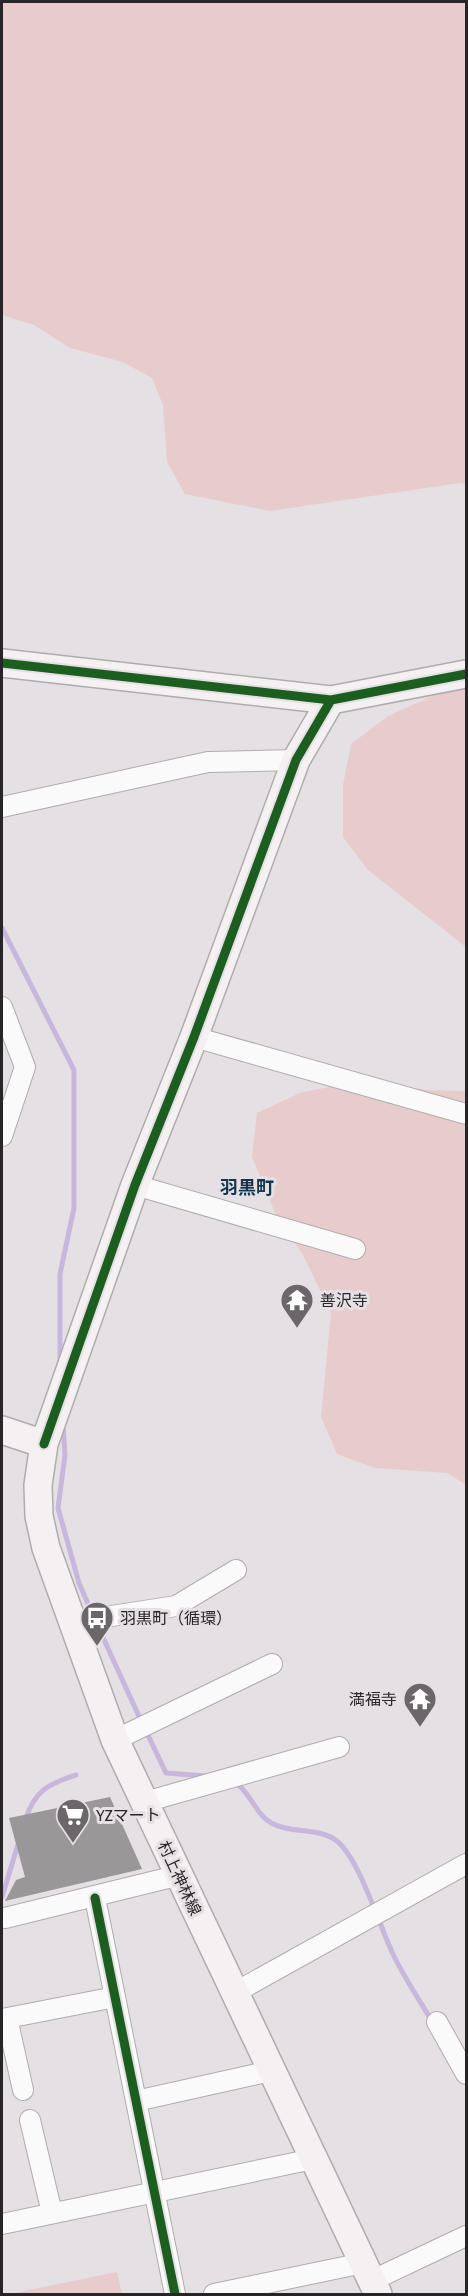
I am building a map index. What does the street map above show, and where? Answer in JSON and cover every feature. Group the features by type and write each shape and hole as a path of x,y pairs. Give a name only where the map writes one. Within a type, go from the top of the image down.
{"street":[{"path":"2,663 331,700 466,674"},
{"name":"村上神林線","path":"331,700 296,760 194,1037 135,1185 44,1444 38,1485 39,1516 46,1548 116,1740 370,2280"},
{"path":"2,807 208,762 296,760"},
{"path":"2,1007 25,1067 2,1136"},
{"path":"194,1037 466,1114"},
{"path":"135,1185 355,1249"},
{"path":"2,1431 44,1444"},
{"path":"73,1622 176,1606 236,1570"},
{"path":"116,1740 272,1664"},
{"path":"145,1802 339,1747"},
{"path":"234,1993 466,1864"},
{"path":"5,1918 95,1898 180,1875"},
{"path":"95,1898 175,2295"},
{"path":"23,2090 4,2018 115,1997"},
{"path":"437,2022 466,2074"},
{"path":"136,2101 271,2071"},
{"path":"30,2120 52,2213"},
{"path":"2,2224 312,2159"},
{"path":"214,2295 370,2280 466,2236"}],"shaded area":[{"path":"2,2 466,2 466,484 460,483 270,511 185,494 167,462 163,405 152,378 123,362 70,348 34,325 2,315"},
{"path":"466,681 466,947 368,870 343,837 343,785 351,744 388,716"},
{"path":"362,1080 427,1090 466,1091 466,1485 447,1473 375,1468 337,1454 321,1417 331,1313 303,1255 276,1215 252,1157 257,1113 300,1093"},
{"path":"117,2272 122,2294 9,2294"}],"building":[{"name":"YZマート","path":"110,1797 142,1869 5,1901 16,1880 25,1877 9,1818"}],"waterway":[{"path":"2,928 74,1070 74,1208 60,1274 60,1365"},
{"path":"63,1425 65,1455 58,1508 79,1583 92,1613"},
{"path":"96,1622 142,1723"},
{"path":"146,1731 166,1773 206,1776"},
{"path":"25,1821 33,1802 43,1790 76,1775"},
{"path":"235,1783 271,1823 322,1834 337,1841 345,1850 361,1877 396,1961 433,2023"},
{"path":"2,1897 19,1841"}],"cycle path":[{"path":"2,663 331,700"},
{"path":"44,1444 135,1185 194,1037 296,760 331,700 466,674"},
{"path":"95,1898 175,2294"}],"place":[{"name":"善沢寺","path":"297,1329"},
{"name":"羽黒町（循環）","path":"97,1647"},
{"name":"満福寺","path":"420,1728"},
{"name":"YZマート","path":"73,1844"}],"district":[{"name":"羽黒町","path":"247,1188"}]}
